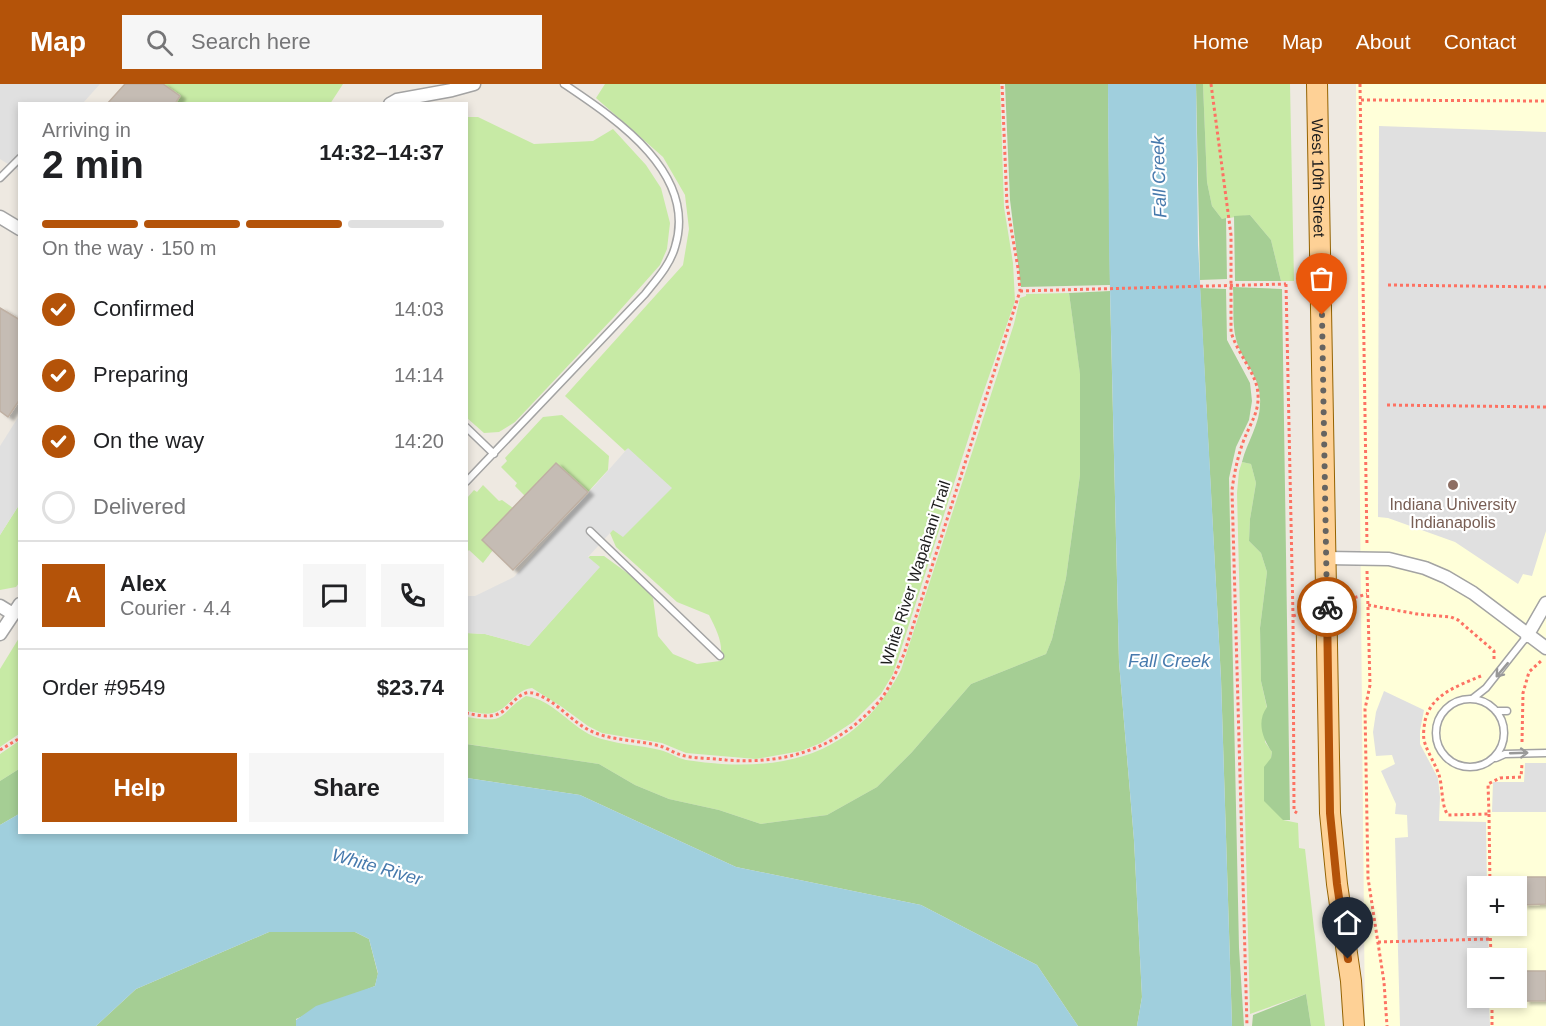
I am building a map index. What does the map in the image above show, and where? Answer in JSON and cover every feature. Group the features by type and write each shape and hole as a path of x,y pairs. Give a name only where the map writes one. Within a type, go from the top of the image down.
{"main road":[{"name":"West 10th Street","path":"1317,84 1330,813 1337,884 1351,981 1354,1026"}],"street":[{"path":"394,102 474,84"},
{"path":"0,216 18,228"},
{"path":"1326,558 1389,559 1425,568 1473,593 1527,636 1546,648"},
{"path":"1527,636 1546,603"},
{"path":"0,606 18,607"},
{"path":"0,634 18,607"}],"lane":[{"path":"469,474 494,453 645,294 665,268 675,248 679,226 674,193 659,165 635,136 609,114 564,84"},
{"path":"0,178 18,160"},
{"path":"468,430 494,453"},
{"path":"590,531 720,656"},
{"path":"1472,699 1486,688 1527,636"},
{"path":"1493,759 1500,751 1504,741 1502,720 1496,711 1481,701 1472,699 1450,706 1441,715 1436,738 1440,749 1456,765 1468,768 1477,767 1505,754 1546,753"},
{"path":"1496,711 1507,711"}],"path":[{"name":"White River Wapahani Trail","path":"468,713 491,716 500,714 528,692 547,700 590,731 604,736 659,746 682,756 747,761 774,760 823,745 864,716 882,697 904,654 1020,291 1007,206 1002,84"},
{"path":"1212,84 1230,235 1231,332 1236,347 1257,387 1257,411 1235,467 1232,490 1247,1026"},
{"path":"1360,84 1367,525"},
{"path":"1361,100 1546,101"},
{"path":"1020,291 1286,284 1293,616 1294,811 1297,813"},
{"path":"1388,285 1546,287"},
{"path":"1387,405 1546,407"},
{"path":"1367,594 1370,685 1365,709 1368,878 1386,999 1387,1026"},
{"path":"0,750 18,739"},
{"path":"1489,814 1490,876"},
{"path":"1378,942 1491,939 1491,948"},
{"path":"1492,1008 1492,1026"}],"shaded area":[{"path":"0,84 100,84 84,102 18,102 18,170 0,159"},
{"name":"Indiana University Indianapolis","path":"1356,84 1546,84 1546,1026 1365,1026"},
{"path":"1379,126 1546,132 1546,531 1532,576 1523,574 1518,584 1455,542 1388,518 1378,517"},
{"path":"18,418 18,507 0,535 0,446"},
{"path":"628,448 672,488 623,537 613,530 588,557 600,567 529,646 485,634 468,633 468,596 475,596 514,577"},
{"path":"1384,691 1424,710 1420,744 1438,778 1439,821 1486,822 1487,876 1467,876 1467,936 1488,936 1489,948 1467,948 1467,1008 1489,1008 1490,1026 1400,1026 1395,838 1408,837 1407,815 1395,814 1396,804 1381,771 1395,764 1392,755 1376,756 1373,732 1376,712"},
{"path":"1525,763 1546,763 1546,812 1492,812 1493,782 1524,782"}],"green space":[{"path":"163,84 343,84 331,102 176,102 180,95"},
{"path":"605,84 1000,84 1004,207 1013,263 1015,301 979,405 893,674 881,694 853,722 821,743 801,751 756,759 686,753 662,743 602,733 532,688 521,692 496,712 485,714 468,711 468,633 485,634 529,646 599,567 588,558 590,556 604,556 641,583 653,598 658,636 673,654 697,664 720,661 720,643 709,615 677,602 616,547 610,533 613,529 627,449 625,451 565,396 683,265 689,229 685,195 663,157 596,98"},
{"path":"1005,84 1108,84 1110,285 1021,287 1010,200"},
{"path":"1196,84 1203,84 1207,182 1212,206 1222,219 1226,218 1227,279 1200,280"},
{"path":"1203,84 1290,84 1294,281 1281,281 1271,240 1250,215 1222,219 1212,206 1207,182"},
{"path":"468,117 478,117 534,144 593,141 613,129 646,165 661,188 670,223 667,249 660,265 515,422 499,432 484,433 468,419"},
{"path":"1250,215 1271,240 1281,281 1235,281 1234,216"},
{"path":"1233,287 1282,289 1290,820 1283,820 1264,801 1264,767 1271,758 1272,752 1266,742 1261,724 1267,707 1261,681 1260,628 1267,572 1261,553 1249,541 1256,483 1251,464 1242,462 1258,419 1260,394 1255,377 1236,339"},
{"path":"1200,288 1226,289 1227,340 1250,383 1252,401 1249,420 1236,447 1229,478 1239,948 1244,1026 1232,1026 1221,679"},
{"path":"1110,291 1119,662 1134,840 1142,997 1137,1026 1078,1026 1037,965 921,905 736,867 580,795 468,778 468,744 599,764 635,785 669,799 719,810 761,824 827,815 877,787 912,752 971,684 1046,654 1052,639 1066,578 1080,475 1080,374 1069,293"},
{"path":"1069,293 1080,373 1080,475 1066,578 1052,639 1046,654 971,684 912,752 877,787 827,815 761,824 719,810 669,799 635,785 599,764 468,744 468,717 497,718 526,696 545,703 593,736 660,750 686,760 720,764 783,761 811,754 837,741 861,724 882,700 901,670 1014,324 1020,298 1026,294"},
{"path":"562,415 609,456 608,470 588,492 556,463 525,496 515,486 517,483 501,467 507,461 505,458 543,417"},
{"path":"1242,462 1251,464 1256,483 1249,541 1261,553 1267,572 1260,628 1261,681 1267,708 1265,742 1272,752 1271,758 1283,820 1298,823 1299,848 1305,849 1325,1026 1311,1026 1306,994 1250,1014 1237,493"},
{"path":"483,485 499,501 502,500 513,508 482,540 493,550 483,563 468,551 468,497 474,490 477,492"},
{"path":"18,507 18,584 16,587 0,590 0,535"},
{"path":"18,640 18,735 0,747 0,669"},
{"path":"18,742 18,770 0,781 0,754"},
{"path":"18,770 18,815 0,825 0,781"},
{"path":"269,932 355,932 369,939 378,974 375,986 296,1019 296,1026 96,1026 136,989"},
{"path":"1306,994 1311,1026 1252,1026 1253,1015"}],"water":[{"name":"Fall Creek","path":"1108,84 1196,84 1198,245 1221,679 1232,1026 1137,1026 1142,997 1134,840 1119,662 1109,247"},
{"name":"White River","path":"468,778 580,795 736,867 921,905 1037,965 1078,1026 296,1026 296,1020 316,1006 375,986 378,973 369,939 355,932 269,932 136,989 96,1026 0,1026 0,825 18,815 18,834 468,834"}],"building":[{"path":"125,84 163,84 180,96 176,102 109,102"},
{"path":"0,308 18,319 18,402 8,417 0,411"},
{"path":"556,463 588,492 513,570 482,540"},
{"path":"1527,877 1546,877 1546,904 1527,905"},
{"path":"1527,971 1546,971 1546,1001 1527,1001"}],"way so far":[{"path":"1322,315 1327,607"}],"place":[{"name":"Indiana University Indianapolis","path":"1453,485"}],"route":[{"path":"1327,607 1330,813 1348,959"}]}
